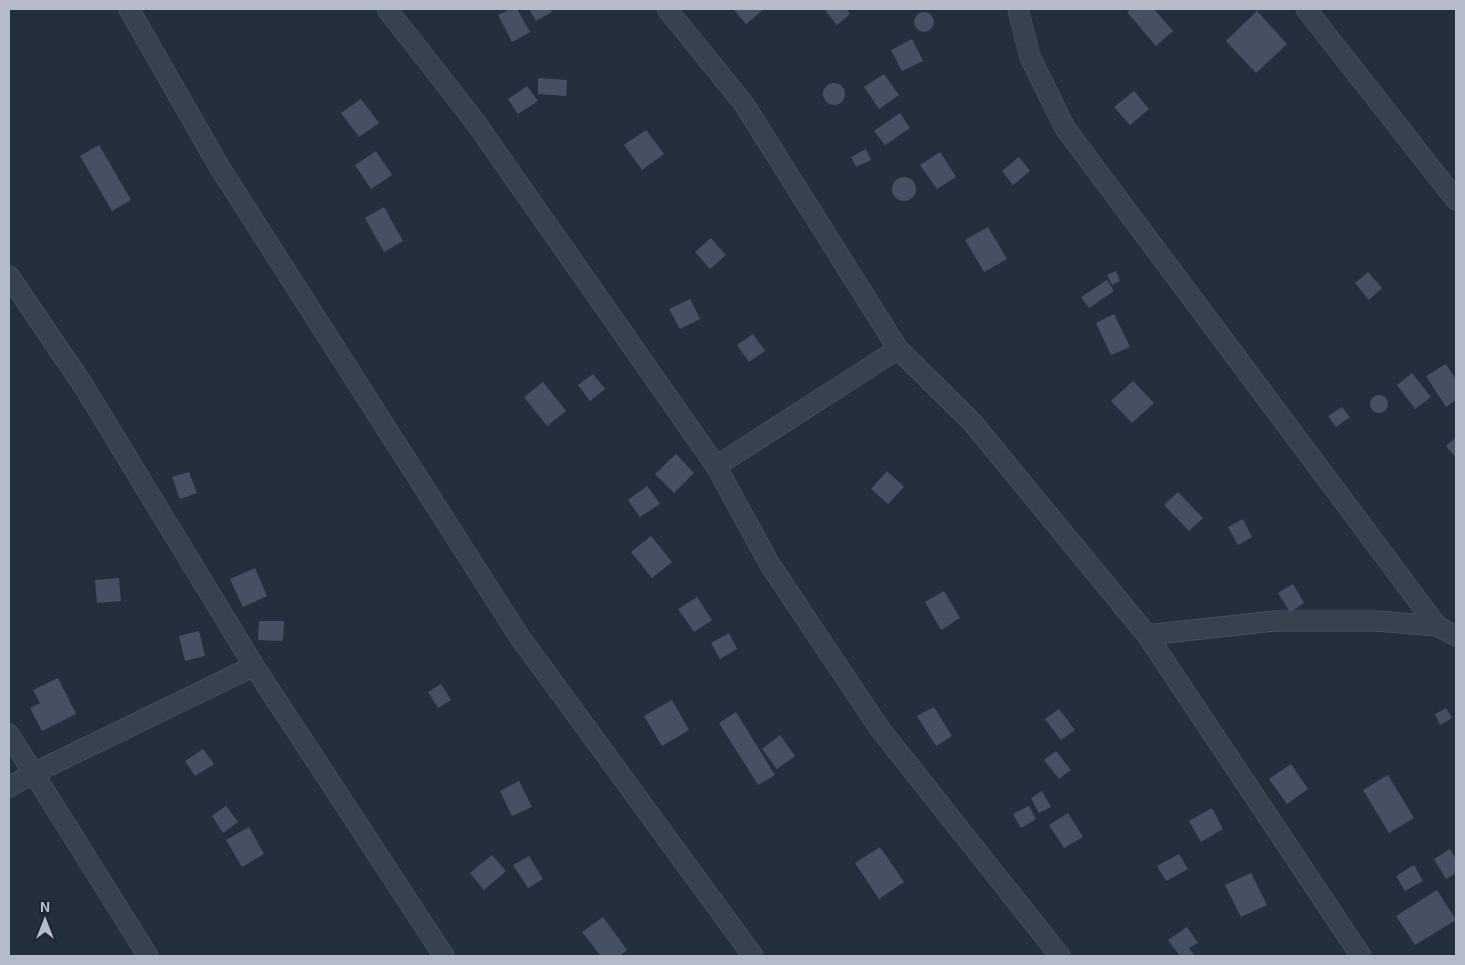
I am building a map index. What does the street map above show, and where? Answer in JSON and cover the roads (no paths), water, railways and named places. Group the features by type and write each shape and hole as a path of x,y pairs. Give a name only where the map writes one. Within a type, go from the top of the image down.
{"street":[{"path":"129,9 220,168 519,636 753,956"},
{"path":"387,9 476,123 716,466 769,563 880,729 1060,956"},
{"path":"667,9 744,104 898,349 972,422 1147,635 1361,956"},
{"path":"1018,9 1030,57 1065,128 1437,626"},
{"path":"1306,9 1456,200"},
{"path":"9,276 83,385 254,666 444,956"},
{"path":"716,466 898,349"},
{"path":"1147,635 1274,621 1377,621 1437,626 1456,636"},
{"path":"9,787 254,666"},
{"path":"9,734 148,956"}]}
